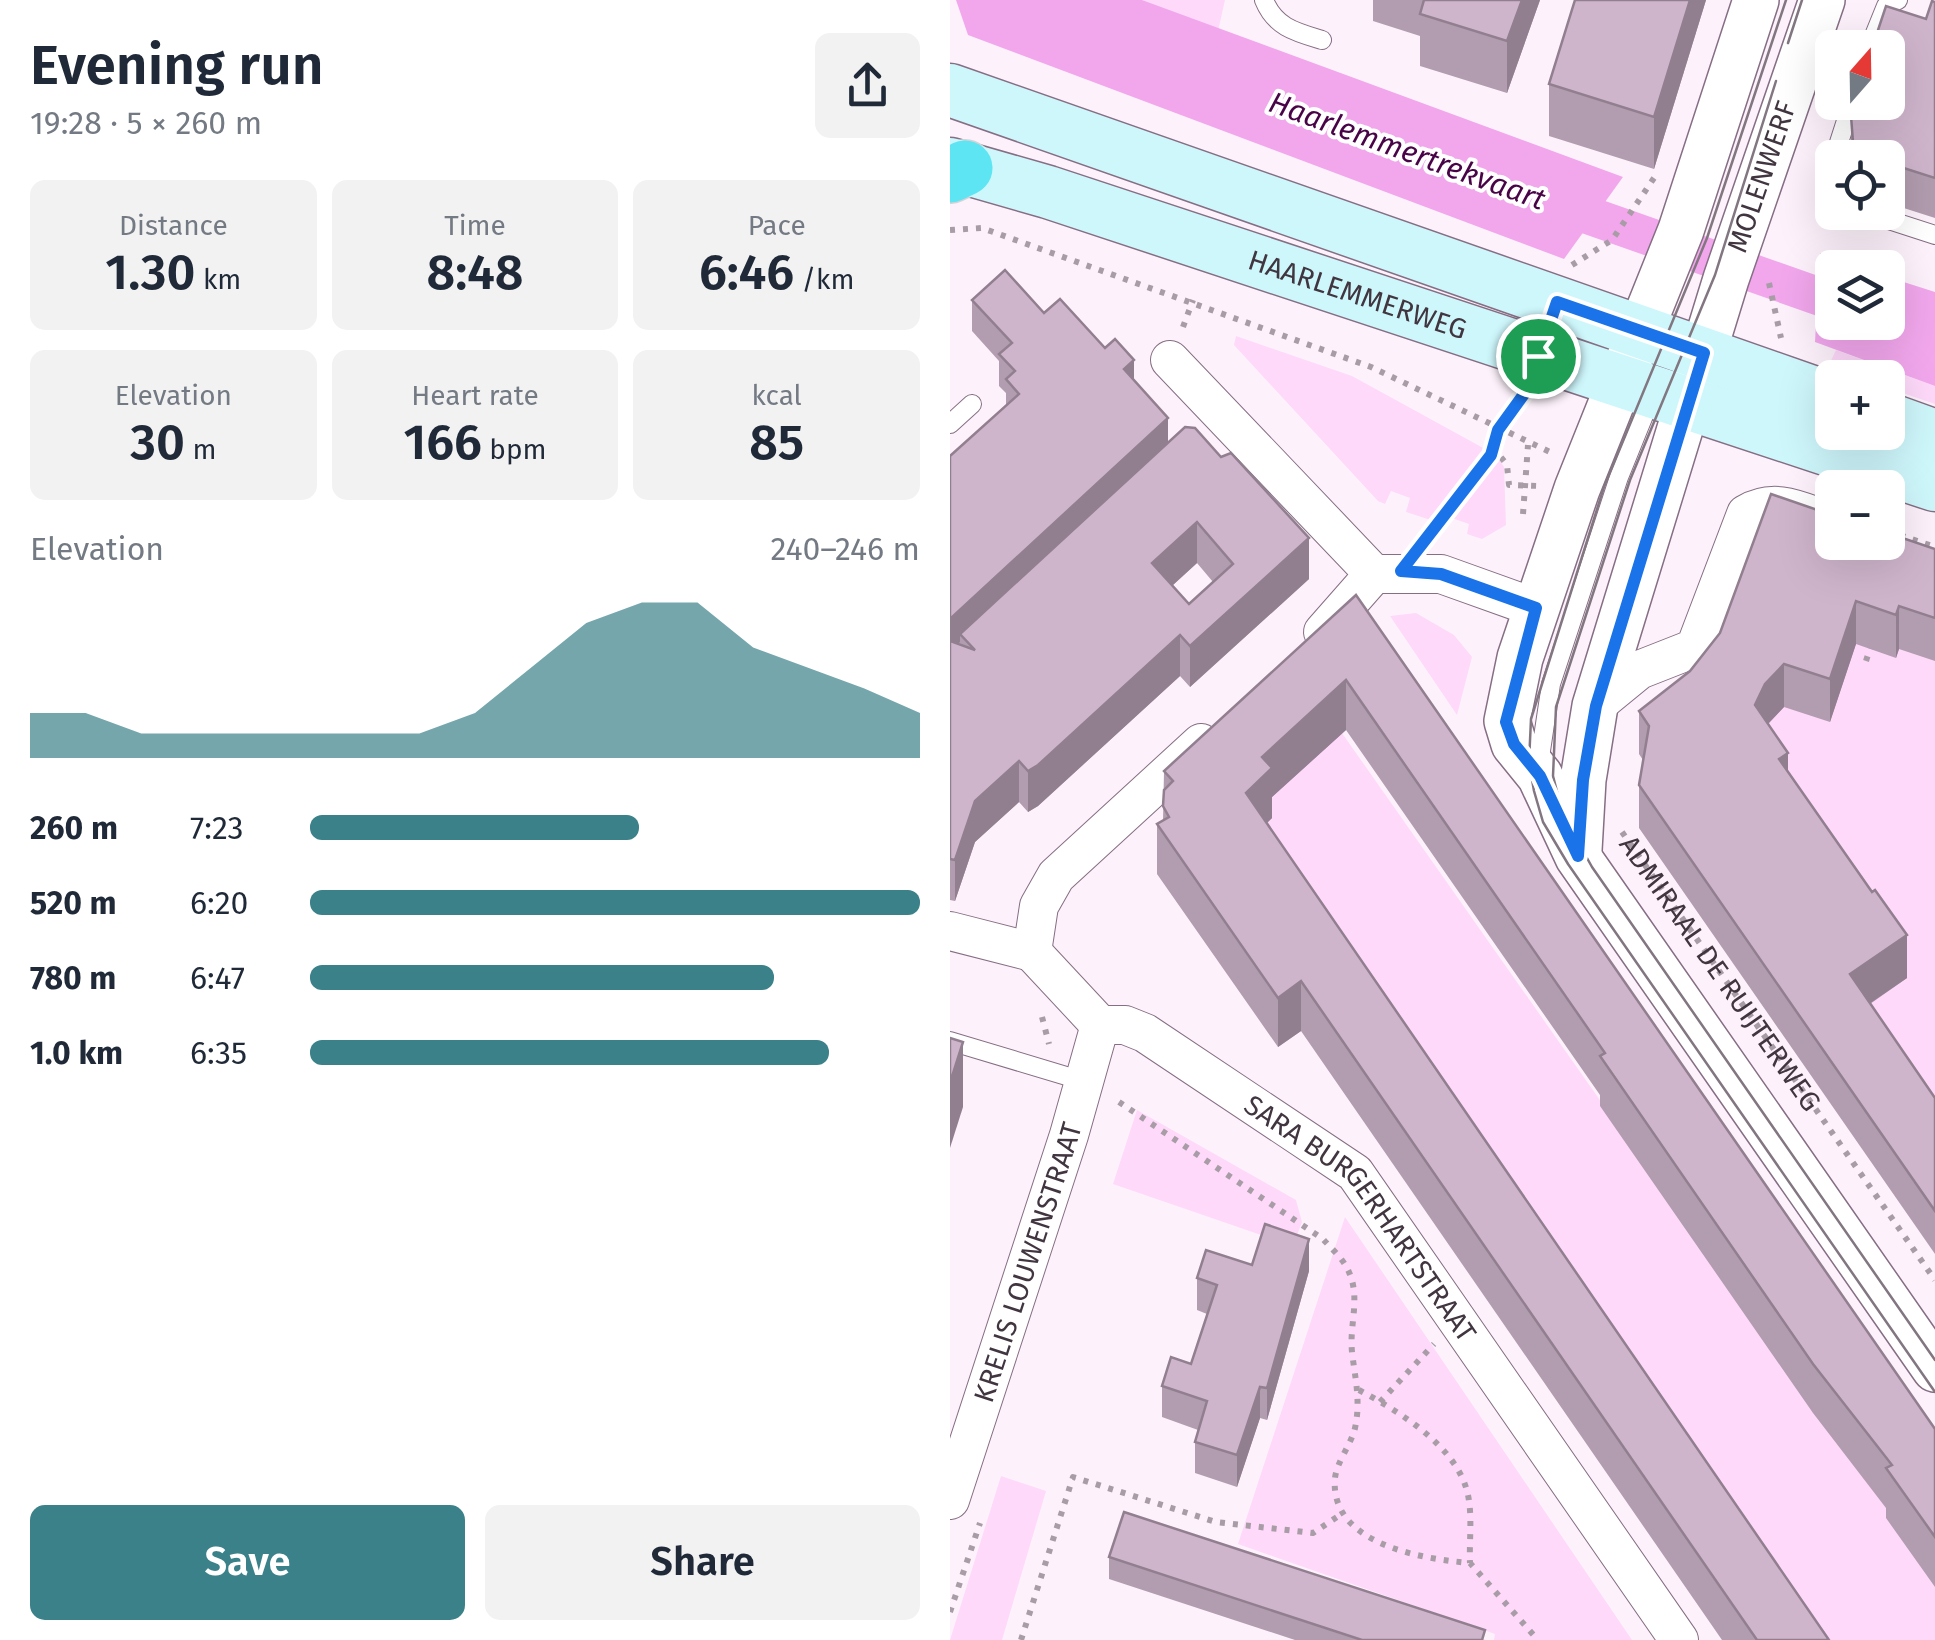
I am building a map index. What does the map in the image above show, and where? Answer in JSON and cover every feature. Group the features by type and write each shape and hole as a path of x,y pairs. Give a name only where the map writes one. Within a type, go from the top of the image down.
{"main road":[{"name":"HAARLEMMERWEG","path":"950,90 1664,368 1935,485"},
{"name":"HAARLEMMERWEG","path":"955,169 1538,356 1664,368 1815,396"},
{"path":"1905,425 1935,436"}],"street":[{"path":"1664,368 1675,245 1756,0"},
{"name":"MOLENWERF","path":"1664,368 1732,264 1822,0"},
{"path":"1170,360 1216,422 1388,573 1441,574 1536,608"},
{"name":"ADMIRAAL DE RUIJTERWEG","path":"1664,368 1577,489 1536,608 1506,722 1514,744 1540,776 1578,856 1935,1369"},
{"name":"ADMIRAAL DE RUIJTERWEG","path":"1578,856 1583,780 1596,706 1664,368"},
{"path":"1596,706 1639,670 1695,648 1746,514 1768,504 1779,504 1815,516"},
{"path":"1302,651 1388,573"},
{"path":"1032,952 1040,906 1056,876 1229,718"},
{"path":"950,931 1032,952 1100,1025 1083,1081"},
{"name":"SARA BURGERHARTSTRAAT","path":"1100,1025 1125,1025 1145,1033 1356,1173 1679,1640"},
{"name":"KRELIS LOUWENSTRAAT","path":"950,1500 1083,1081"}],"lane":[{"path":"1264,0 1270,17 1286,29 1322,40"},
{"path":"1877,30 1886,6 1898,0"},
{"path":"1905,225 1935,235"},
{"name":"ADMIRAAL DE RUIJTERWEG","path":"1540,776 1537,756 1552,684 1620,477 1664,368"},
{"path":"950,424 972,404"},
{"path":"950,1040 1083,1081"}],"path":[{"path":"1612,240 1631,213"},
{"name":"HAARLEMMERWEG","path":"950,230 982,228 1371,366 1528,445"},
{"path":"1388,573 1491,455 1498,430 1527,390 1538,356"},
{"path":"1905,536 1935,546"},
{"path":"1866,661 1878,626"},
{"name":"ADMIRAAL DE RUIJTERWEG","path":"1619,826 1935,1280"},
{"path":"1119,1102 1323,1238 1347,1268 1356,1300 1352,1348 1359,1390 1354,1430 1335,1478 1343,1513 1381,1545 1415,1558 1470,1563"},
{"path":"1380,1402 1456,1319"},
{"path":"1359,1390 1424,1433 1460,1477 1467,1491 1470,1563 1538,1640"},
{"path":"1021,1640 1074,1477 1216,1522 1313,1534 1343,1513"}],"shaded area":[{"path":"1142,0 1225,0 1218,31"},
{"path":"1236,336 1352,376 1496,455 1504,467 1506,525 1482,539 1467,534 1469,524 1440,514 1434,521 1406,512 1410,498 1391,491 1385,504 1378,501 1234,345"},
{"path":"1836,350 1864,360 1831,360"},
{"path":"1905,375 1935,386 1935,404 1905,394"},
{"path":"1795,596 1935,644 1935,1181 1696,783"},
{"path":"1416,613 1454,635 1472,657 1457,715 1390,616"},
{"path":"1337,726 1935,1577 1935,1640 1764,1640 1219,854"},
{"path":"1137,1110 1296,1200 1302,1222 1293,1246 1113,1184"},
{"path":"1345,1217 1632,1640 1494,1640 1495,1634 1238,1544"},
{"path":"1001,1476 1046,1491 1002,1640 950,1640"}],"water":[{"path":"956,0 1142,0 1623,177 1564,259 968,35"},
{"path":"1905,282 1935,292 1935,386 1905,375 1905,360 1864,360 1815,342 1905,340"}],"building":[{"path":"1424,0 1522,0 1507,41 1420,14"},
{"path":"1575,0 1690,0 1654,117 1549,84"},
{"path":"1932,1 1935,2 1935,178 1905,168 1905,140 1853,140 1851,120 1905,120 1905,30 1878,30 1886,6 1926,19"},
{"path":"1005,270 1044,313 1060,299 1105,348 1115,339 1134,360 1124,369 1168,418 950,619 950,456 1019,394 1006,379 1015,371 999,354 1012,343 972,300"},
{"path":"1185,427 1195,428 1221,457 1231,453 1309,538 1190,646 1180,635 1038,765 1028,771 1019,761 975,801 955,860 950,859 950,641 975,650 960,634","holes":["1197,522 1233,564 1189,604 1152,563"]},
{"path":"1771,494 1815,509 1815,560 1905,560 1905,539 1935,549 1935,618 1899,606 1896,615 1856,601 1830,679 1784,664 1765,684 1755,705 1788,753 1779,759 1872,892 1875,890 1907,935 1850,974 1935,1098 1935,1211 1639,785 1649,726 1639,711 1690,671 1720,633"},
{"path":"1356,595 1935,1429 1935,1537 1886,1468 1892,1465 1813,1364 1600,1056 1605,1053 1346,680 1262,757 1272,768 1246,793 1829,1640 1757,1640 1301,981 1278,998 1157,824 1169,817 1163,806 1164,790 1173,781 1164,771"},
{"path":"950,1038 963,1042 950,1083"},
{"path":"1265,1224 1309,1239 1267,1388 1260,1387 1237,1455 1195,1442 1207,1401 1162,1386 1171,1357 1191,1364 1217,1285 1197,1278 1206,1250 1252,1265"},
{"path":"1124,1512 1485,1630 1482,1640 1362,1640 1109,1557"}],"waterway":[{"name":"Haarlemmertrekvaart","path":"1545,200 1815,295"}],"tram line":[{"path":"1786,0 1707,238 1604,487 1531,719 1529,762 1543,822 1568,864 1935,1392"},
{"path":"1788,43 1802,0"},
{"path":"1776,81 1715,275 1630,480 1556,707 1553,776 1563,815 1592,867 1935,1360"}],"route":[{"path":"1557,302 1704,353 1596,706 1583,780 1578,856 1540,776 1514,744 1506,722 1536,608 1441,574 1401,571 1491,455 1498,430 1527,390 1538,356 1557,302"}]}
